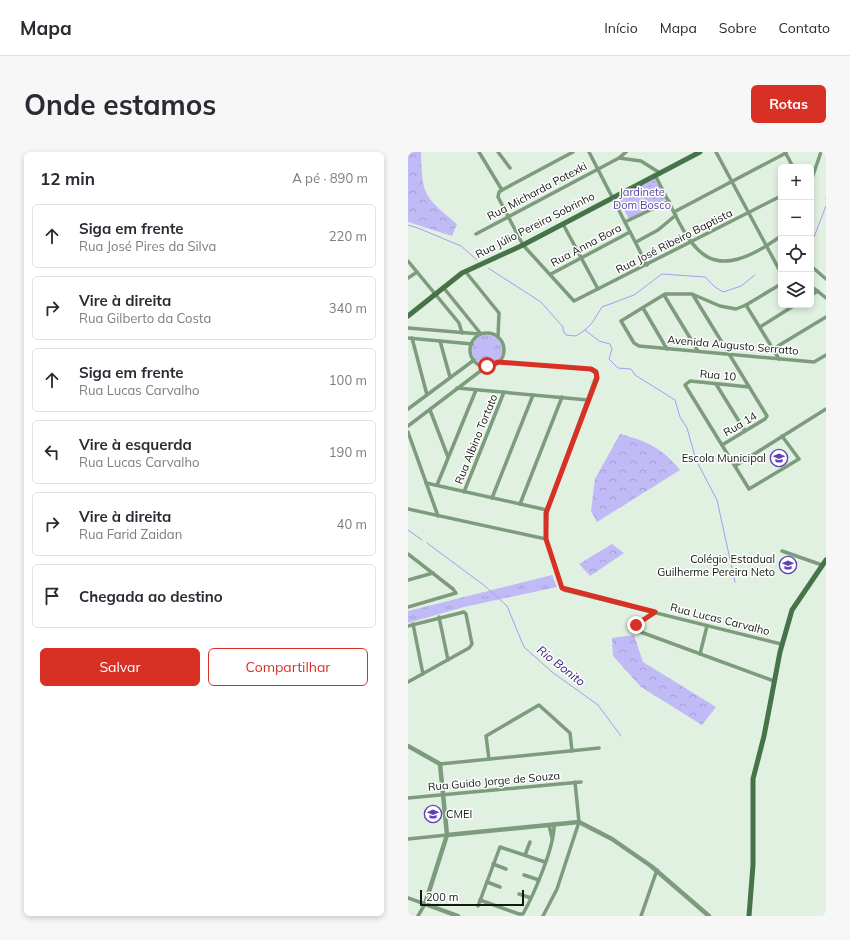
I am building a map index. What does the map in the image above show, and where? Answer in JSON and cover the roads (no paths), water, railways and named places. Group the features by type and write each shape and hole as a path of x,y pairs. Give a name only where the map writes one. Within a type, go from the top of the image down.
{"main road":[{"name":"Rua Júlio Pereira Sobrinho","path":"408,316 465,271 523,245 700,152"},
{"path":"749,916 753,865 754,779 781,644 792,610 826,560"}],"street":[{"path":"479,152 502,190"},
{"path":"498,152 510,168"},
{"path":"550,274 523,245 498,197 499,192 502,190 573,152"},
{"path":"589,152 647,265"},
{"path":"627,152 625,156 626,158 635,161"},
{"name":"Rua Micharda Potexki","path":"476,234 619,158 627,152"},
{"path":"716,152 780,272"},
{"path":"814,172 821,152"},
{"path":"636,242 658,230 675,213 785,153 791,164"},
{"path":"619,158 644,163 657,174 691,243 704,256 723,262 734,260 766,246 778,238"},
{"name":"Rua José Ribeiro Baptista","path":"550,274 574,301 778,198"},
{"path":"625,222 669,201"},
{"path":"563,224 598,289"},
{"name":"Rua Anna Bora","path":"550,274 630,232"},
{"path":"408,261 459,323 462,332"},
{"path":"814,269 826,279"},
{"path":"465,271 499,313 498,337 504,350 498,362"},
{"path":"408,278 417,272"},
{"path":"667,348 643,308 664,295 692,294 725,308 736,308 746,306 778,286"},
{"path":"443,287 481,334"},
{"path":"814,288 826,298"},
{"path":"814,293 818,291"},
{"path":"692,294 749,387"},
{"path":"664,295 698,351"},
{"path":"746,306 779,358"},
{"name":"Avenida Augusto Serratto","path":"643,308 621,321 637,345 814,362 826,355"},
{"path":"760,327 790,308"},
{"path":"773,349 826,317"},
{"path":"408,328 481,334 490,333 498,337"},
{"path":"481,334 472,344 471,355 477,363 487,366"},
{"path":"426,395 410,338 472,344"},
{"path":"440,341 450,377"},
{"path":"408,409 474,360"},
{"path":"408,426 487,366 498,362 591,369 596,372 597,378 547,510 546,539 408,509"},
{"name":"Rua 10","path":"722,445 686,387 686,383 690,381 749,387"},
{"path":"716,384 745,431"},
{"name":"Rua 14","path":"722,445 767,417 749,387"},
{"path":"457,388 588,400"},
{"path":"437,486 476,390"},
{"name":"Rua Albino Tortato","path":"464,492 504,392"},
{"path":"492,498 533,395"},
{"path":"520,504 562,397"},
{"path":"735,466 826,409"},
{"path":"430,410 448,458"},
{"path":"408,432 438,516"},
{"path":"722,445 749,489 799,460 782,436"},
{"path":"426,483 547,510"},
{"name":"Rua Lucas Carvalho","path":"546,539 561,586 564,590 781,644"},
{"path":"782,551 822,565"},
{"path":"408,554 454,590 455,594 408,607"},
{"path":"408,580 433,573"},
{"path":"408,626 439,617 464,612 466,614 472,645 408,682"},
{"path":"655,612 639,622 636,628 641,633 774,681"},
{"path":"439,617 448,660"},
{"path":"413,624 423,674"},
{"path":"700,654 707,626"},
{"path":"489,759 486,736 539,705 570,733 572,751"},
{"path":"408,746 440,764 600,748"},
{"path":"418,916 425,904 447,835 440,764"},
{"path":"544,916 557,889 578,822 575,782"},
{"name":"Rua Guido Jorge de Souza","path":"408,798 444,796 581,782"},
{"path":"408,839 578,822 612,839 657,870 709,916"},
{"path":"480,900 520,915 524,912 539,880 545,862 552,839 552,824"},
{"path":"525,855 530,842"},
{"path":"478,906 500,847 545,862"},
{"path":"493,864 506,869"},
{"path":"641,916 657,870"},
{"path":"524,875 539,880"},
{"path":"487,882 500,887"},
{"path":"519,894 531,898"},
{"path":"408,898 450,915 458,916"}],"waterway":[{"path":"814,237 826,206"},
{"path":"408,225 461,246 477,260"},
{"path":"488,268 541,302 563,327 566,335 576,336 585,330 599,341 610,344 612,349 609,359 618,368 631,369 635,375 675,400 680,417 687,428 696,460 717,500 735,582"},
{"path":"585,330 592,323 602,307 634,295 662,274 705,277 715,287 723,292 741,286 755,275"},
{"name":"Rio Bonito","path":"408,530 422,540"},
{"name":"Rio Bonito","path":"427,543 485,586 507,606 524,647 552,672 598,705 621,736"}],"place":[{"name":"Escola Municipal","path":"779,458"},
{"name":"Colégio Estadual Guilherme Pereira Neto","path":"788,565"},
{"name":"CMEI","path":"433,814"}],"park label":[{"name":"Jardinete Dom Bosco","path":"642,198"}]}
